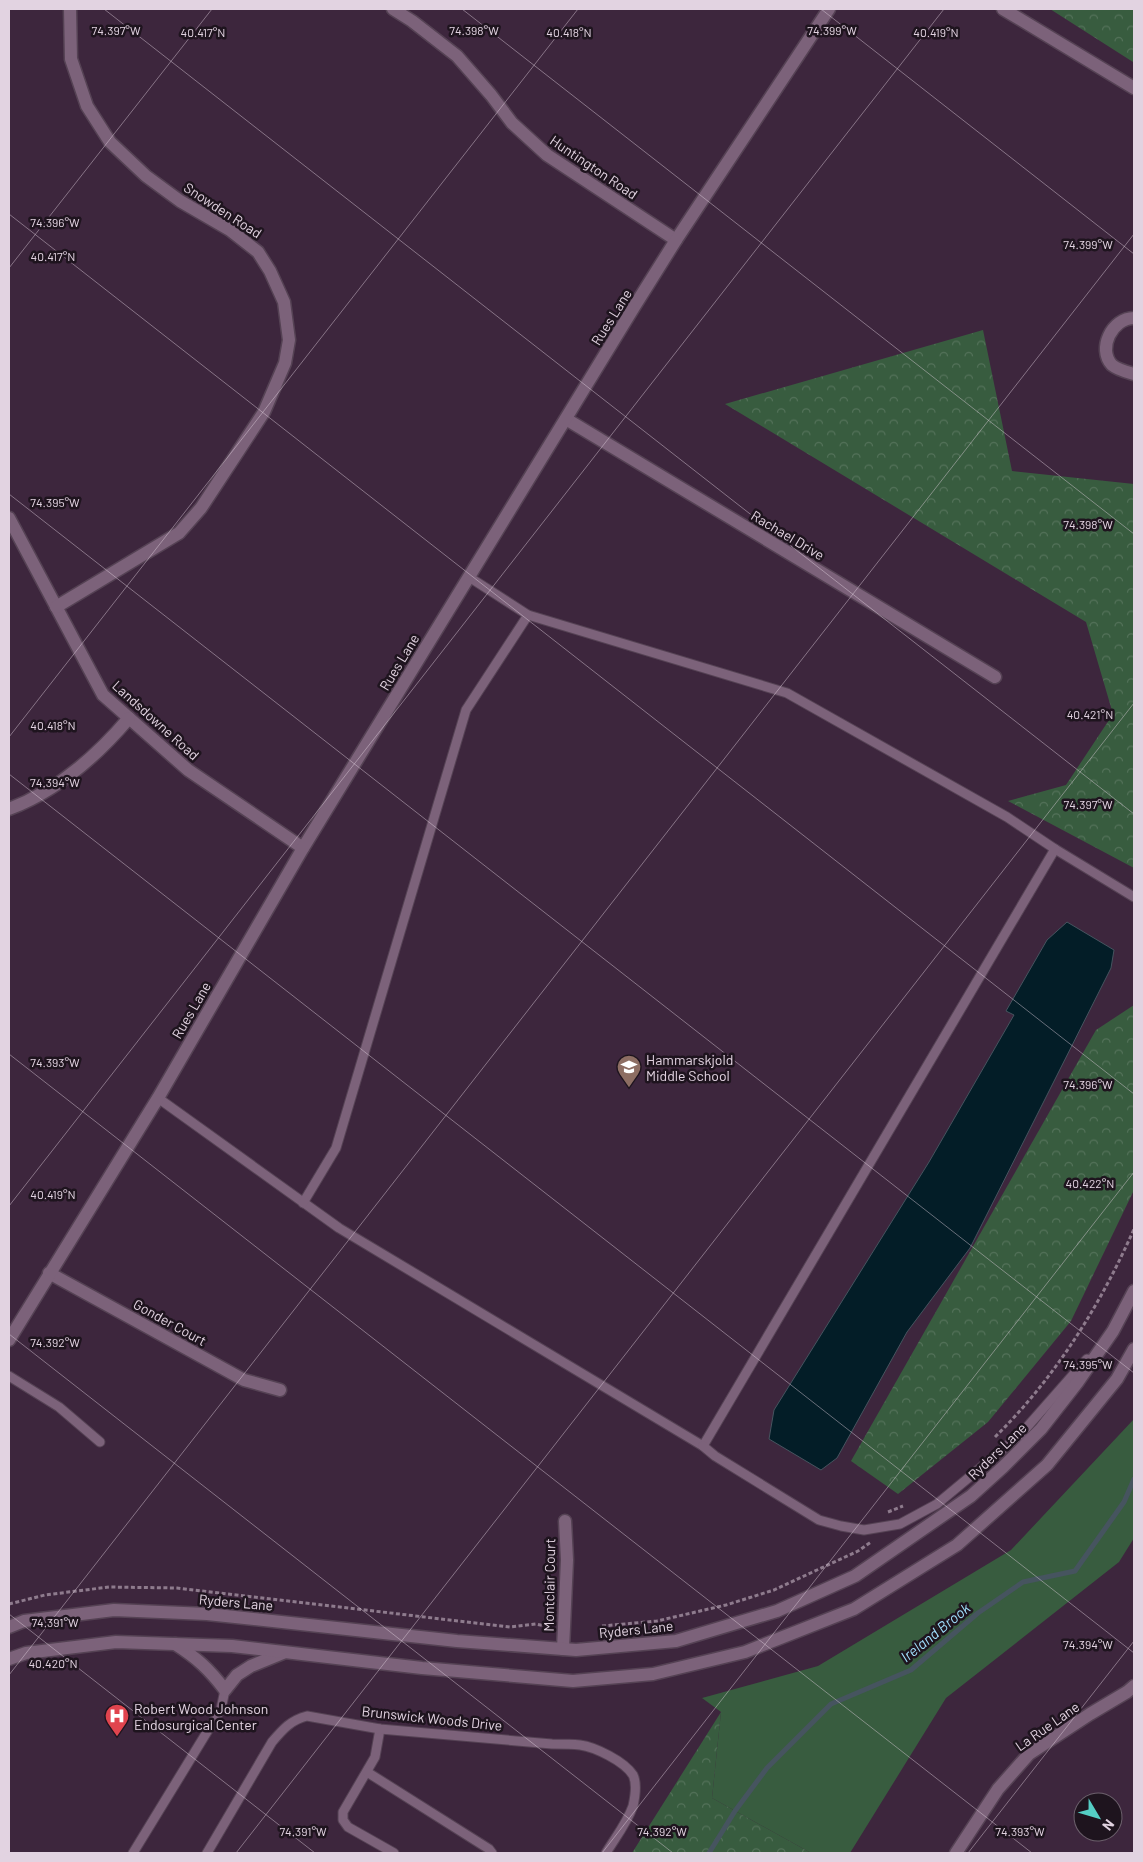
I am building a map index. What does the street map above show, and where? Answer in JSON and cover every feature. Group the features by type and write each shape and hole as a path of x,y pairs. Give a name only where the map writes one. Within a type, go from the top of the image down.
{"street":[{"name":"Snowden Road","path":"56,607 179,533 195,515 264,412 285,363 289,340 284,302 270,271 258,252 230,230 180,201 146,176 110,142 86,106 71,59 70,9"},
{"name":"Huntington Road","path":"393,9 412,21 457,56 491,95 512,123 547,155 676,240"},
{"name":"Rues Lane","path":"9,1340 158,1098 303,848 676,240 829,9"},
{"path":"1003,9 1134,88"},
{"path":"1134,318 1126,318 1112,329 1107,339 1107,353 1112,364 1124,372 1134,374"},
{"name":"Rachael Drive","path":"566,419 994,677"},
{"name":"Landsdowne Road","path":"9,518 103,695 188,770 303,848"},
{"path":"9,809 65,779 96,754 129,718"},
{"name":"Gonder Court","path":"49,1273 244,1380 280,1390"},
{"name":"Ryders Lane","path":"9,1627 24,1621 114,1610 198,1613 458,1641 576,1650 676,1641 777,1611 855,1576 964,1501 1004,1467 1041,1429 1077,1383 1113,1331 1134,1291"},
{"path":"9,1659 26,1653 116,1642 232,1646 422,1668 573,1681 653,1674 745,1652 854,1609 957,1545 1047,1465 1117,1379 1134,1350"},
{"name":"Montclair Court","path":"563,1649 567,1560 565,1521"},
{"path":"175,1644 198,1659 215,1676 225,1690 237,1675 251,1666 286,1652"},
{"name":"La Rue Lane","path":"956,1853 998,1789 1029,1754 1134,1686"}],"lane":[{"path":"469,577 528,615 787,693 1007,817 1134,897"},
{"path":"303,1203 336,1148 466,710 528,615"},
{"path":"703,1446 1055,849"},
{"path":"158,1098 339,1228 703,1446 715,1456 819,1520 841,1526 864,1530 900,1524 938,1504 1020,1435 1113,1331"},
{"path":"9,1376 59,1407 100,1442"},
{"path":"133,1853 221,1709 225,1690"},
{"name":"Brunswick Woods Drive","path":"207,1853 272,1742 296,1719 307,1716 380,1729 579,1745 604,1752 625,1767 633,1776 636,1788 633,1804 627,1819 606,1853"},
{"path":"380,1729 375,1758 343,1812 343,1820 348,1827 394,1853"},
{"path":"367,1772 489,1849 492,1853"}],"path":[{"path":"994,1438 1020,1412 1070,1348 1118,1266 1134,1229"},
{"path":"885,1513 911,1503"},
{"path":"602,1626 657,1621 726,1605 774,1590 858,1551 877,1538"},
{"path":"9,1604 45,1595 109,1587 177,1588 510,1627 536,1624 545,1626"}],"green space":[{"path":"1050,9 1134,9 1134,63 1133,62"},
{"path":"983,330 1012,471 1134,484 1134,868 1008,801 1066,785 1113,714 1086,622 725,404"},
{"path":"1134,1005 1134,1190 1071,1321 988,1422 898,1494 851,1461 1096,1030"},
{"path":"1134,1419 1134,1538 1119,1562 946,1698 850,1853 811,1853 712,1798 721,1712 702,1698 818,1666 1011,1550"},
{"path":"721,1712 712,1798 811,1853 632,1853"}],"water":[{"path":"1067,922 1114,950 1111,968 970,1248 907,1332 837,1458 821,1470 769,1439 774,1410 929,1162 1014,1015 1006,1011 1047,940"}],"waterway":[{"name":"Ireland Brook","path":"709,1853 735,1811 767,1768 831,1704 911,1670 978,1613 1023,1582 1075,1571 1124,1502 1134,1479"}],"place":[{"name":"Hammarskjold Middle School","path":"629,1088"},
{"name":"Robert Wood Johnson Endosurgical Center","path":"117,1737"}]}
